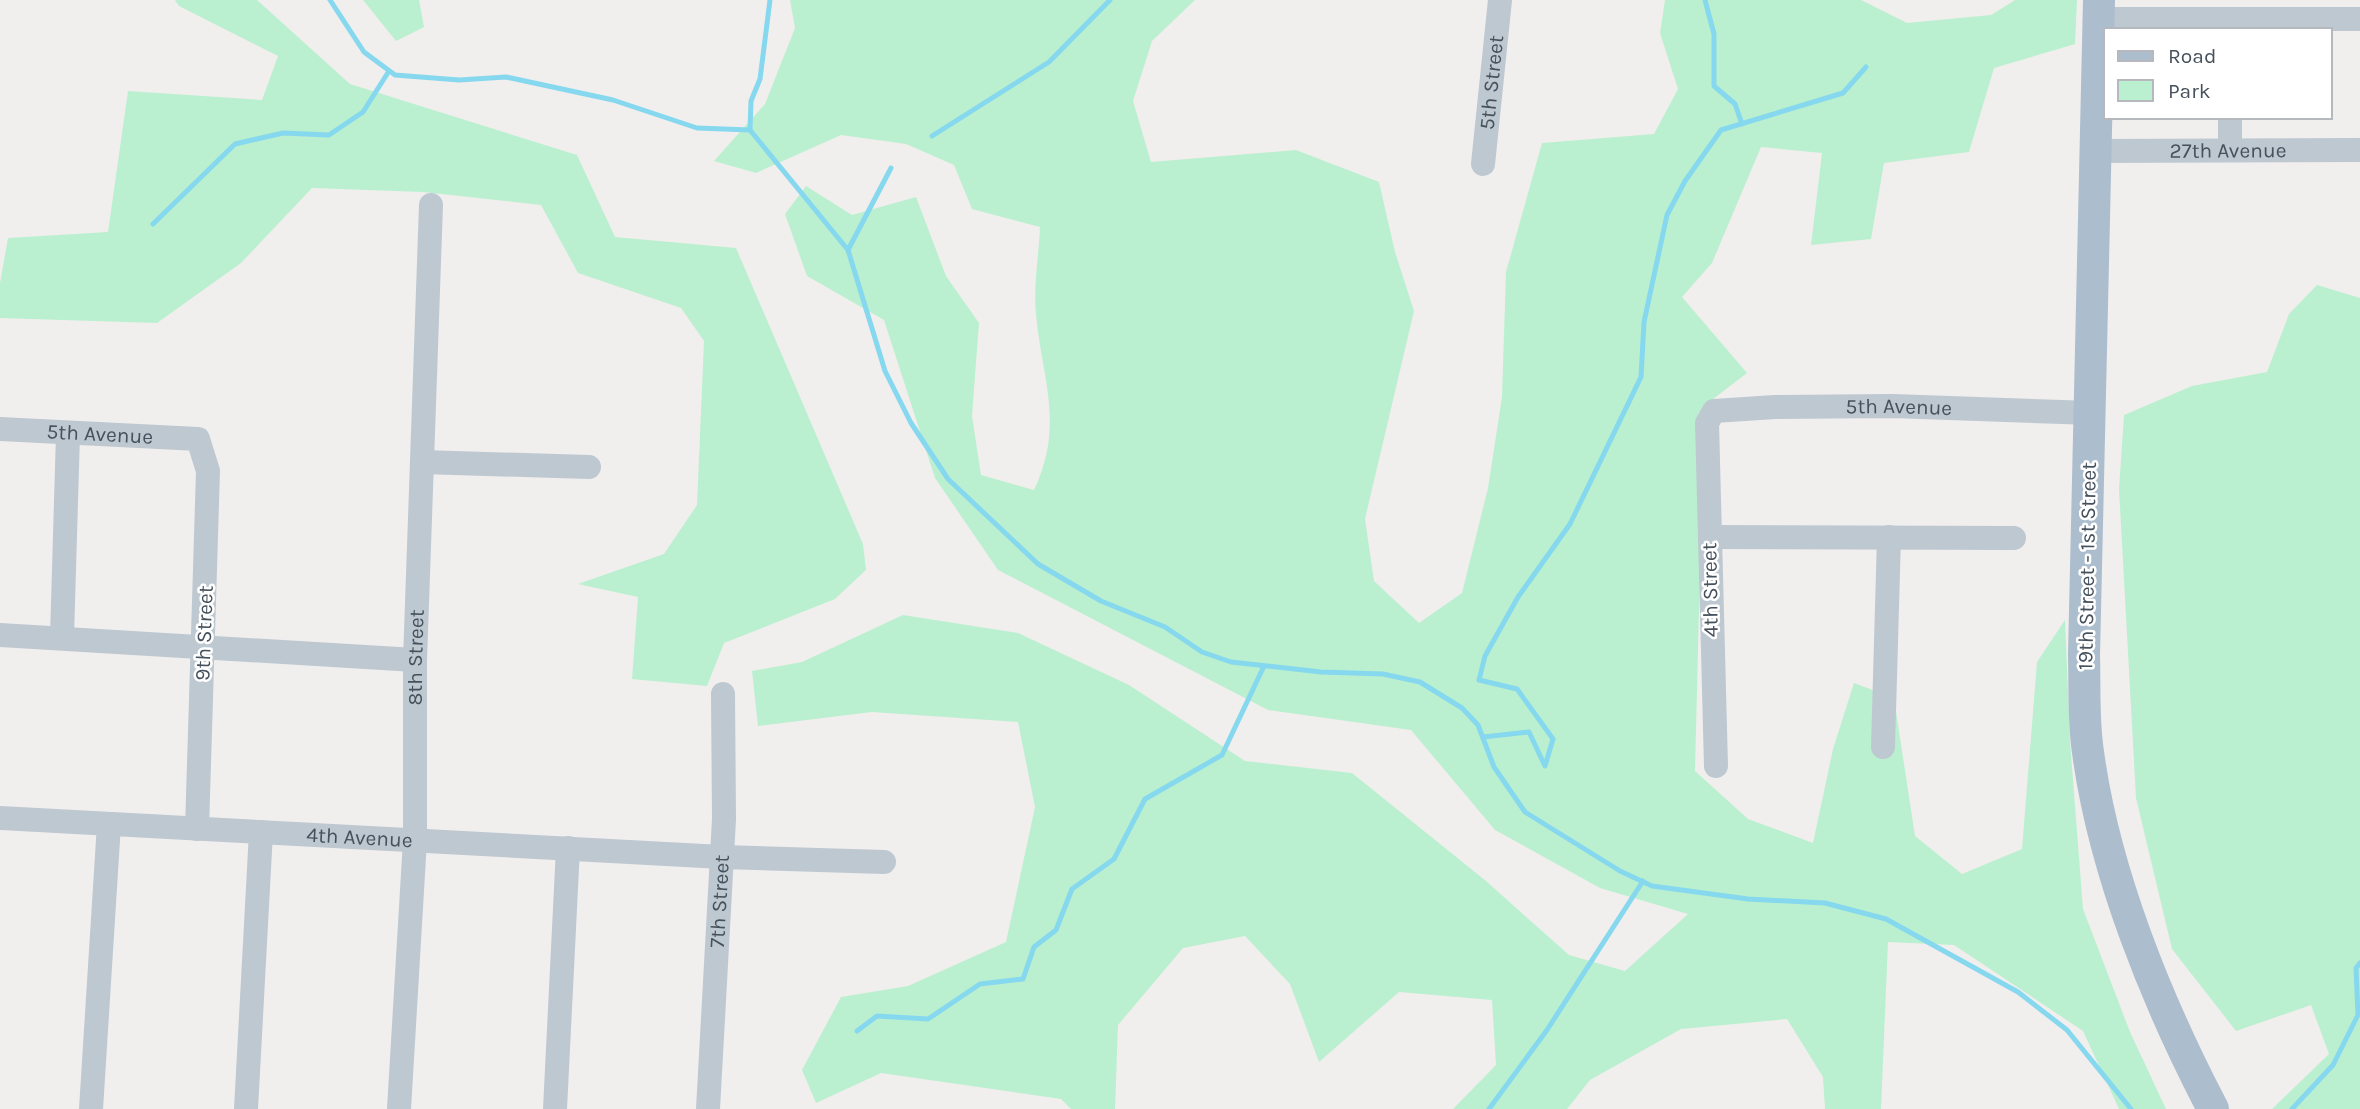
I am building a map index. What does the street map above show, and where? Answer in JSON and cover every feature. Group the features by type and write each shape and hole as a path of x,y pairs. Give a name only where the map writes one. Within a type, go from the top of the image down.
{"main road":[{"name":"19th Street - 1st Street","path":"2099,9 2092,413 2084,655 2087,748 2094,786 2127,908 2162,998 2213,1109"}],"street":[{"name":"5th Street","path":"1483,164 1500,0"},
{"path":"2099,9 2360,19"},
{"path":"2230,119 2230,149"},
{"name":"27th Avenue","path":"2097,151 2360,150"},
{"name":"8th Street","path":"399,1109 415,839 415,660 430,205"},
{"name":"5th Avenue","path":"1710,416 1721,408 1893,406 2092,413"},
{"name":"4th Street","path":"1710,416 1707,423 1716,765"},
{"name":"5th Avenue","path":"0,429 198,439"},
{"path":"62,637 68,434"},
{"name":"9th Street","path":"197,829 208,471 198,439"},
{"path":"422,462 589,467"},
{"path":"1710,537 2014,538"},
{"path":"1883,747 1889,537"},
{"path":"0,635 415,660"},
{"name":"7th Street","path":"708,1109 722,857 723,694"},
{"name":"4th Avenue","path":"0,818 722,857 884,862"},
{"path":"91,1109 109,824"},
{"path":"246,1109 261,832"},
{"path":"555,1109 568,848"}],"green space":[{"path":"175,0 257,0 350,84 577,155 615,237 736,248 863,544 866,570 835,599 724,643 707,686 632,679 638,597 578,584 664,554 697,505 704,341 681,308 578,273 541,205 423,192 312,188 241,263 157,323 0,318 0,283 8,238 108,232 128,91 262,100 278,56 179,6"},
{"path":"363,0 419,0 424,27 396,41"},
{"path":"790,0 1195,0 1152,41 1133,101 1151,162 1296,150 1379,182 1395,252 1414,311 1365,519 1374,581 1419,623 1462,593 1488,488 1502,397 1506,272 1542,143 1654,134 1678,89 1660,33 1665,0 1861,0 1907,23 1991,15 2015,0 2077,0 2075,44 1994,68 1969,152 1884,163 1871,239 1811,245 1822,153 1761,147 1712,263 1682,297 1747,373 1704,406 1695,771 1748,819 1813,843 1833,749 1854,683 1894,698 1915,836 1962,874 2022,849 2037,662 2065,620 2070,741 2083,909 2130,1032 2166,1109 2119,1109 2083,1031 1954,945 1888,942 1881,1109 1825,1109 1823,1077 1787,1019 1681,1029 1590,1080 1567,1109 1453,1109 1496,1065 1492,1000 1399,992 1319,1062 1290,984 1245,936 1183,948 1118,1025 1115,1109 1071,1109 1061,1099 881,1073 816,1103 802,1070 841,997 908,986 1006,942 1035,807 1018,722 872,712 758,726 752,671 802,662 903,615 1018,633 1129,685 1245,761 1352,773 1486,881 1569,955 1625,971 1688,914 1600,888 1495,830 1411,730 1268,710 998,570 935,478 884,320 807,276 785,214 806,186 852,215 916,197 946,276 979,323 972,416 981,475 1034,490 1043,466 1050,423 1035,303 1040,227 972,209 954,165 906,144 841,135 756,173 714,161 765,104 795,28"},
{"path":"2317,285 2360,298 2360,1109 2272,1109 2329,1054 2311,1005 2236,1031 2172,949 2136,798 2119,489 2124,415 2192,386 2267,372 2289,314"}],"waterway":[{"path":"330,0 364,52 395,75 459,80 506,77 613,100 697,128 750,130"},
{"path":"770,0 760,79 751,101 750,130 848,250 885,371 911,423 948,479 1038,564 1101,601 1165,627 1202,652 1231,662 1321,672 1383,674 1420,682 1462,708 1478,725 1494,767 1525,812 1620,871 1652,886 1748,899 1825,903 1886,919 2018,992 2067,1030 2131,1109"},
{"path":"932,136 1049,62 1110,0"},
{"path":"1705,0 1714,34 1714,86 1735,104 1742,124"},
{"path":"1483,737 1529,732 1545,766 1553,739 1517,689 1479,680 1485,656 1518,597 1570,524 1641,377 1644,322 1667,215 1685,181 1721,130 1843,93 1866,67"},
{"path":"153,224 235,144 283,133 329,135 363,112 389,71"},
{"path":"848,250 891,168"},
{"path":"857,1031 877,1016 928,1019 980,984 1023,979 1034,947 1056,930 1072,889 1114,859 1145,799 1222,755 1264,666"},
{"path":"1489,1109 1547,1030 1643,881"},
{"path":"2292,1109 2333,1065 2358,1015 2356,968 2360,963"}]}
